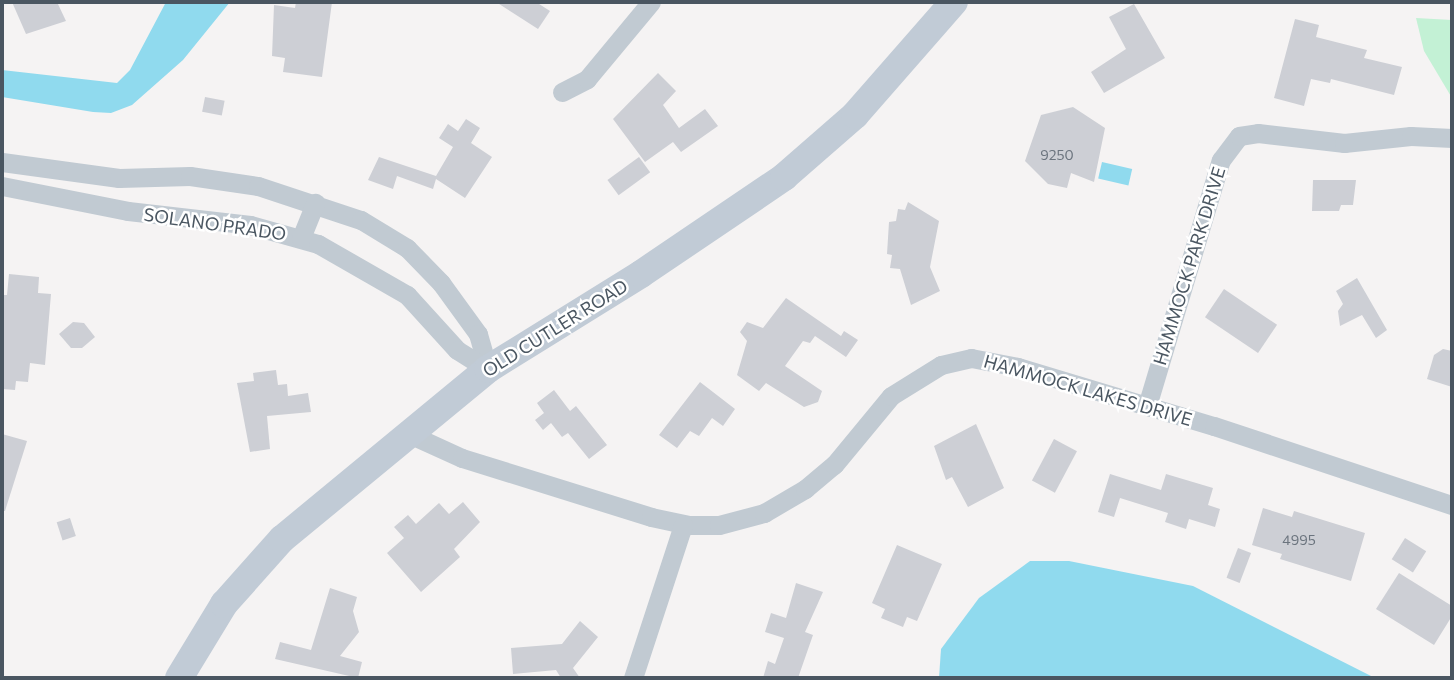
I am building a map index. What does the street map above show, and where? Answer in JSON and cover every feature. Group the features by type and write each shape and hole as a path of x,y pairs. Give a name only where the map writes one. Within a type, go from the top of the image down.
{"main road":[{"name":"OLD CUTLER ROAD","path":"179,678 224,604 282,539 407,433 488,369 641,274 784,177 855,115 954,2"}],"street":[{"path":"562,92 587,79 651,2"},
{"name":"HAMMOCK PARK DRIVE","path":"1147,406 1222,160 1239,136 1258,133 1343,143 1411,136 1452,138"},
{"name":"SOLANO PRADO","path":"2,162 120,178 190,176 258,186 361,219 418,257 478,334 488,369"},
{"path":"66,196 71,172"},
{"name":"SOLANO PRADO","path":"2,186 66,196 128,211 250,225 301,238 342,255 407,295 457,350 488,369"},
{"path":"301,238 315,203"},
{"name":"HAMMOCK LAKES DRIVE","path":"407,433 462,458 684,525 734,522 786,502 834,465 891,396 956,359 1004,363 1147,406 1452,505"},
{"path":"633,678 684,525"}],"green space":[{"path":"1416,18 1452,20 1452,98 1424,51"}],"water":[{"path":"166,2 230,2 183,60 132,105 111,113 93,112 2,97 2,70 117,83 130,70"},
{"path":"1102,162 1132,169 1128,186 1098,179"},
{"path":"1030,561 1069,561 1193,586 1375,678 939,678 941,649 979,598"}],"building":[{"path":"12,2 57,2 66,21 26,34"},
{"path":"296,2 332,2 322,77 283,72 285,58 272,56 274,5 295,8"},
{"path":"496,2 536,2 550,11 538,29"},
{"path":"1134,4 1165,58 1104,93 1091,72 1126,49 1109,17"},
{"path":"1295,19 1319,25 1316,37 1367,50 1364,58 1402,67 1394,95 1331,79 1330,83 1311,79 1304,106 1274,98"},
{"path":"658,73 676,91 663,105 679,128 705,109 718,126 681,152 673,142 645,162 613,119"},
{"path":"205,97 225,101 222,116 202,112"},
{"path":"1073,107 1105,128 1094,182 1071,173 1067,188 1048,184 1025,161 1041,115"},
{"path":"466,119 480,128 471,143 492,157 465,198 436,179 433,189 397,176 393,189 368,180 379,157 436,176 453,147 439,138 448,124 458,131"},
{"path":"639,157 650,172 619,195 607,180"},
{"path":"1313,180 1356,180 1353,205 1341,205 1339,211 1312,211"},
{"path":"908,202 939,221 930,267 940,291 911,305 900,269 890,268 892,255 887,254 889,222 896,221 898,209 905,210"},
{"path":"9,274 39,277 38,293 51,294 45,365 30,363 28,382 16,381 15,390 2,389 2,295 7,295"},
{"path":"1357,278 1387,330 1376,338 1362,315 1340,326 1338,311 1343,304 1336,291"},
{"path":"1224,289 1277,325 1258,353 1205,317"},
{"path":"786,298 841,336 844,331 858,340 846,357 815,336 810,343 803,341 785,366 822,391 818,402 804,407 766,383 759,391 737,375 747,341 740,332 747,322 763,328"},
{"path":"73,322 84,323 95,337 82,348 71,348 59,334"},
{"path":"1443,349 1452,351 1452,387 1427,379 1434,355"},
{"path":"276,370 278,385 287,384 288,396 308,393 311,412 267,416 270,449 250,452 237,383 254,381 253,373"},
{"path":"700,382 735,409 723,426 712,418 699,436 690,431 677,448 659,435"},
{"path":"554,390 570,411 576,406 607,445 589,459 568,433 562,437 551,423 543,430 535,420 544,413 537,403"},
{"path":"976,424 1004,488 968,507 952,477 946,480 934,446"},
{"path":"2,434 27,441 5,511 2,511"},
{"path":"1054,439 1077,451 1055,493 1032,480"},
{"path":"1110,474 1161,490 1166,474 1213,488 1208,505 1220,509 1215,527 1189,519 1186,529 1165,522 1168,513 1120,498 1114,517 1098,512"},
{"path":"463,502 480,522 454,549 460,557 421,592 387,553 404,538 394,527 408,515 416,524 439,503 449,514"},
{"path":"1263,508 1292,517 1294,511 1365,533 1351,581 1280,559 1282,554 1252,545"},
{"path":"70,518 76,536 63,540 57,522"},
{"path":"1405,538 1426,551 1413,572 1392,559"},
{"path":"897,545 942,564 917,621 907,617 903,627 881,618 885,609 872,603"},
{"path":"1238,548 1251,553 1240,583 1227,578"},
{"path":"1399,573 1452,606 1452,616 1434,645 1376,609"},
{"path":"796,583 823,592 805,632 813,635 798,678 763,678 768,661 775,664 784,638 765,632 771,613 786,618"},
{"path":"330,588 357,597 353,611 359,632 340,656 362,662 358,678 275,659 280,642 311,650"},
{"path":"580,621 598,637 573,668 580,678 561,678 556,670 513,674 511,648 562,644"}]}
